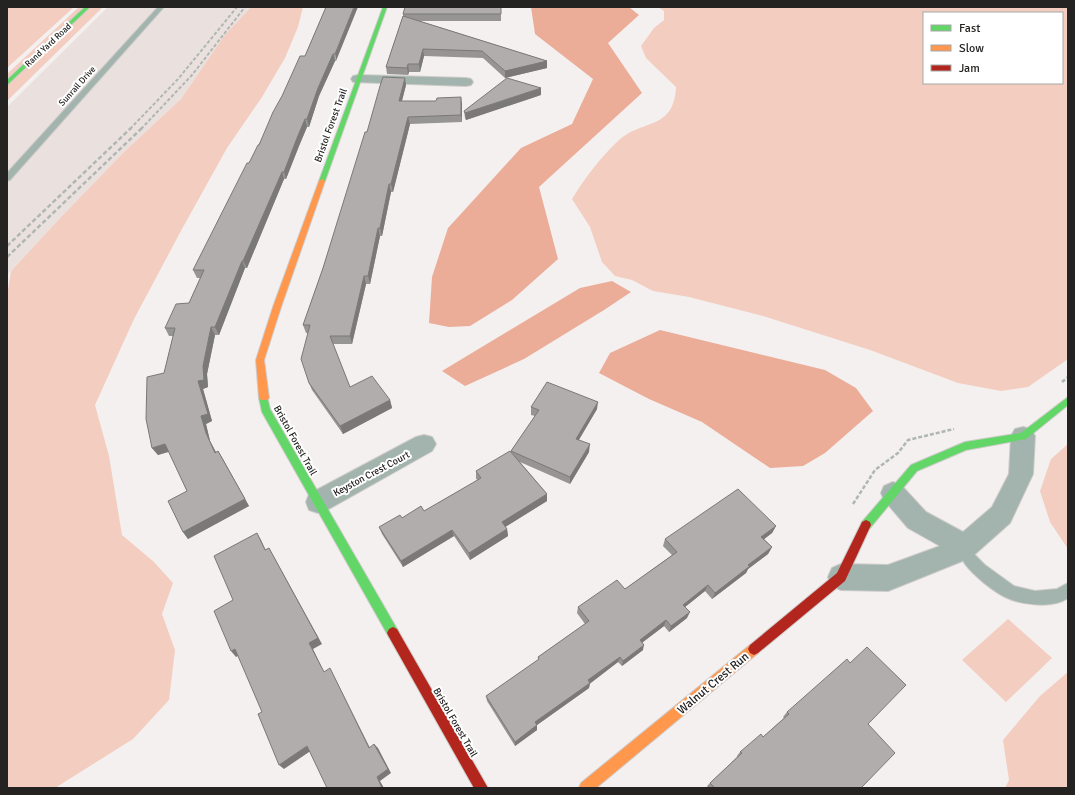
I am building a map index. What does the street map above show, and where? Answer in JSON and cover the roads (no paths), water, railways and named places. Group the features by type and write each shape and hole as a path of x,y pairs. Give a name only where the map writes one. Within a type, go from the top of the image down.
{"street":[{"name":"Rand Yard Road","path":"7,83 88,7"},
{"name":"Bristol Forest Trail","path":"385,7 276,307 260,360 265,409 481,788"},
{"path":"358,79 466,82"},
{"name":"Walnut Crest Run","path":"586,788 841,577 867,524 914,468 965,446 1023,436 1068,400"},
{"path":"841,577 888,578 961,550 965,547 1001,515 1021,474 1023,436"},
{"name":"Keyston Crest Court","path":"318,502 424,444"},
{"path":"893,493 916,520 965,547"}],"lane":[{"name":"Sunrail Drive","path":"7,178 161,7"},
{"path":"965,547 970,559 980,570 1010,592 1035,598 1059,596 1068,590"}],"railway":[{"path":"131,128 178,79 237,7"},
{"path":"141,129 192,75 245,7"},
{"path":"7,246 131,128"},
{"path":"7,257 141,129"}]}
